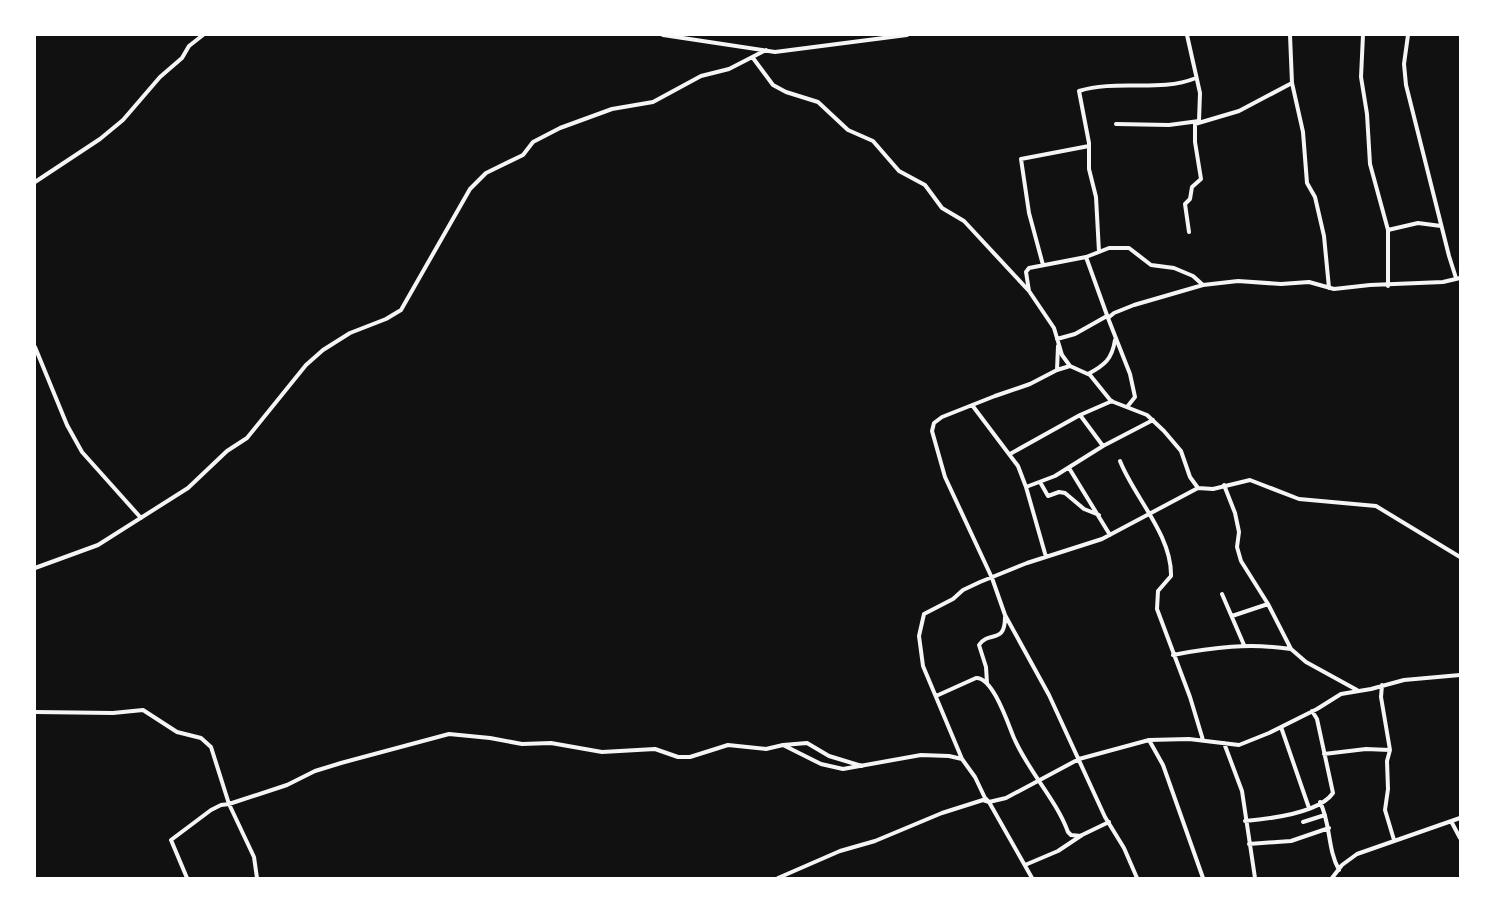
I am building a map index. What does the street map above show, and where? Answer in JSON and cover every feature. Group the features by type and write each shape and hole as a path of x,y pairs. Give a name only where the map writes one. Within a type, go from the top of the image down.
{"street":[{"path":"35,182 100,139 124,120 160,77 178,62 189,46 203,35"},
{"path":"663,35 775,52 828,47 907,35"},
{"path":"1187,35 1200,93 1202,121"},
{"path":"1290,35 1292,83 1304,140 1307,183 1315,197 1324,236 1329,288"},
{"path":"1363,35 1362,77 1371,174 1388,230 1388,286"},
{"path":"1058,342 1114,313 1134,305 1203,286 1256,280 1281,284 1309,282 1329,288 1443,282 1458,278 1441,226 1406,85 1404,64 1408,35"},
{"path":"35,568 98,544 188,488 227,452 247,438 306,365 324,350 350,333 386,320 401,310 470,189 486,173 523,155 533,142 560,128 612,109 653,102 701,76 729,69 766,50"},
{"path":"753,58 773,85 786,92 818,102 848,130 873,141 899,171 925,185 942,208 964,220 1029,291 1054,328 1058,342 1070,366 1088,374 1107,398 1147,415 1153,420 1176,444 1198,488 1204,490 1250,480 1299,499 1376,506 1460,557"},
{"path":"1099,252 1096,197 1090,169 1089,146 1079,90 1129,85 1170,85 1196,78"},
{"path":"1116,124 1169,125 1202,121 1239,111 1292,83"},
{"path":"1189,232 1185,204 1190,199 1192,187 1201,179 1194,130 1202,121"},
{"path":"1043,265 1031,222 1021,161 1025,157 1089,146"},
{"path":"1388,230 1418,223 1441,226"},
{"path":"1029,291 1027,270 1029,268 1086,257 1109,248 1131,249 1151,265 1174,268 1193,276 1203,286"},
{"path":"1086,257 1115,340 1129,369 1135,397 1127,407"},
{"path":"1088,374 1108,361 1112,355 1115,340"},
{"path":"1057,370 1058,342"},
{"path":"35,347 67,425 82,452 141,518"},
{"path":"1070,366 1057,370 1030,384 972,405 938,420 932,431 945,477 992,578 1005,615 1049,695 1137,878"},
{"path":"1010,454 1080,416 1113,401"},
{"path":"972,405 1010,454 1026,487 1046,557"},
{"path":"1080,416 1103,446"},
{"path":"1026,487 1070,468 1103,446 1153,420"},
{"path":"1120,461 1130,484 1150,514 1166,552 1171,573 1170,578 1158,591 1156,598 1157,609 1190,697 1203,740"},
{"path":"1070,468 1110,535"},
{"path":"1040,482 1048,496 1059,492 1065,493 1084,509 1099,516"},
{"path":"1224,485 1235,513 1238,532 1237,547 1241,562 1268,604 1291,649 1306,662 1357,690"},
{"path":"1032,878 985,798 976,777 962,760 920,655 919,636 922,616 953,599 963,590 1046,557 1073,550 1110,535 1198,488"},
{"path":"1222,594 1244,645"},
{"path":"1232,616 1268,604"},
{"path":"987,685 986,667 979,645 982,641 1004,631 1005,615"},
{"path":"1173,654 1206,648 1244,645 1291,649"},
{"path":"778,878 840,851 875,841 953,809 983,800 989,802 1006,798 1079,759 1149,740 1203,740 1239,745 1281,727 1312,711 1334,696 1357,690 1371,690 1382,685 1404,680 1460,675"},
{"path":"936,696 976,678 981,678 1002,707 1014,739 1068,833 1081,836"},
{"path":"1382,685 1381,697 1390,750 1387,761 1388,789 1385,810 1394,840"},
{"path":"1245,821 1286,816 1309,808 1333,793 1317,719 1312,711"},
{"path":"35,712 145,712 177,732 201,738 209,744 229,804 254,857 257,878"},
{"path":"1281,727 1309,808"},
{"path":"186,878 171,844 172,838 186,830 211,810 287,785 315,771 449,734 490,738 522,744 551,743 602,752 656,750 678,757 690,757 728,745 766,749 806,743 830,756 862,766"},
{"path":"1149,740 1164,765 1202,878"},
{"path":"1224,744 1242,791 1255,878"},
{"path":"783,745 828,767 843,769 921,755 949,756 962,760"},
{"path":"1324,754 1366,749 1390,750"},
{"path":"1320,802 1326,815 1332,853 1339,870"},
{"path":"1303,822 1326,815"},
{"path":"1332,878 1356,854 1460,818"},
{"path":"1451,821 1460,838"},
{"path":"1024,865 1058,851 1081,836 1109,822"},
{"path":"1249,844 1291,841 1329,828"}]}
